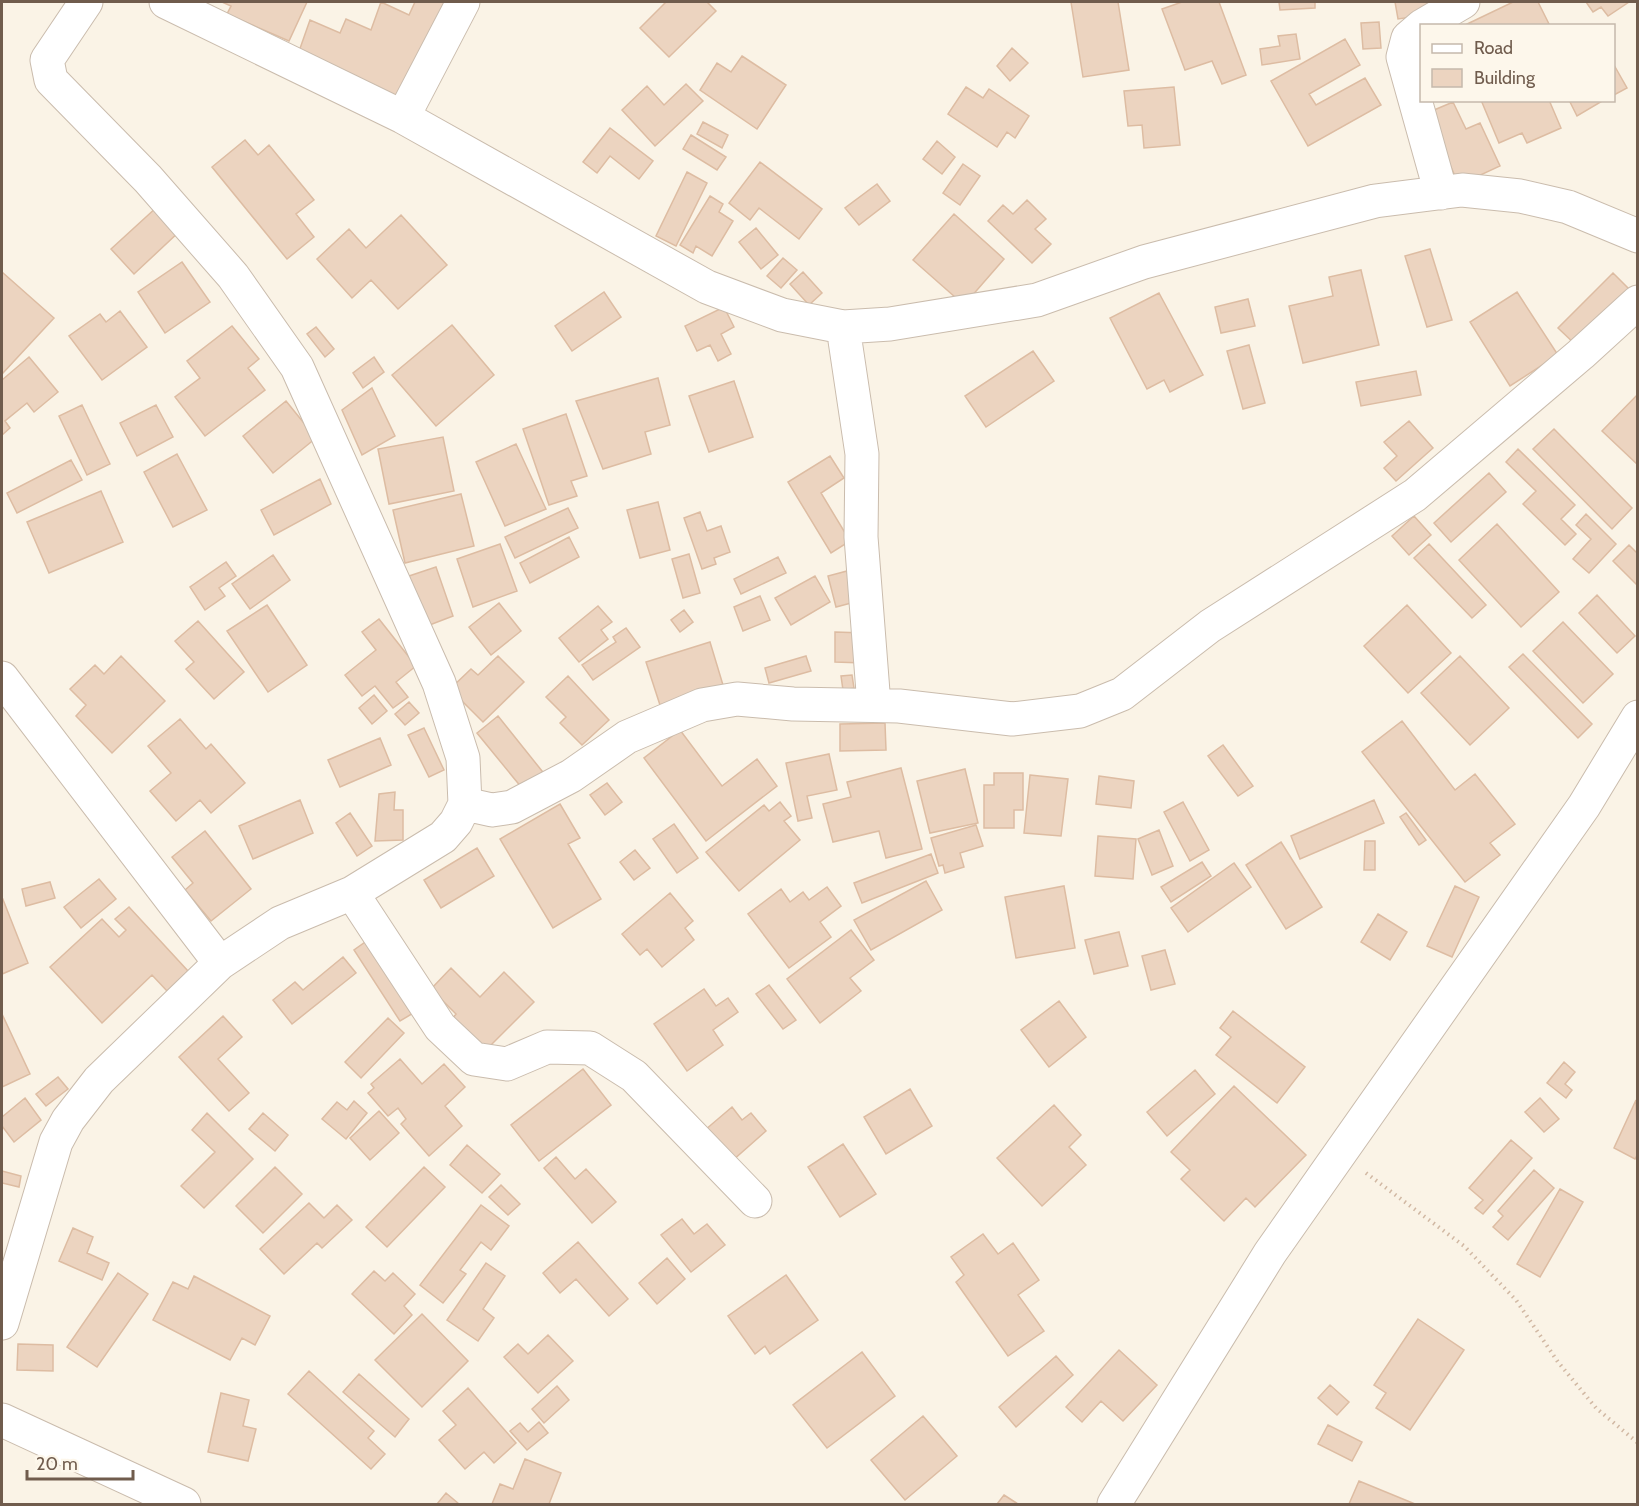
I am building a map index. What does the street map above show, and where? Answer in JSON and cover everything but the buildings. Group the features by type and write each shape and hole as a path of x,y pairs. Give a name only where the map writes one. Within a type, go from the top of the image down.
{"street":[{"path":"2,1323 56,1142 68,1120 99,1080 220,963 280,923 352,893 443,837 456,822 465,804 462,758 439,683 297,367 233,276 148,179 51,80 47,60 86,2"},
{"path":"166,2 403,117 707,287 782,315 843,327 890,324 1037,300 1143,262 1376,201 1462,190 1529,198 1568,207 1638,236"},
{"path":"403,117 463,2"},
{"path":"1425,24 1463,2"},
{"path":"1420,28 1408,38 1403,57 1441,193"},
{"path":"465,804 492,810 512,807 571,776 627,737 702,705 737,699 793,704 874,705 1012,719 1080,711 1122,694 1210,626 1415,495 1581,354 1638,302"},
{"path":"843,327 862,454 861,537 874,705"},
{"path":"2,678 220,963"},
{"path":"1114,1504 1270,1253 1584,806 1638,717"},
{"path":"352,893 440,1027 474,1059 507,1064 547,1047 590,1048 634,1076 755,1201"},
{"path":"2,1420 119,1472 184,1504"}],"path":[{"path":"1339,1153 1464,1246 1516,1300 1558,1362 1596,1408 1638,1443"}]}
